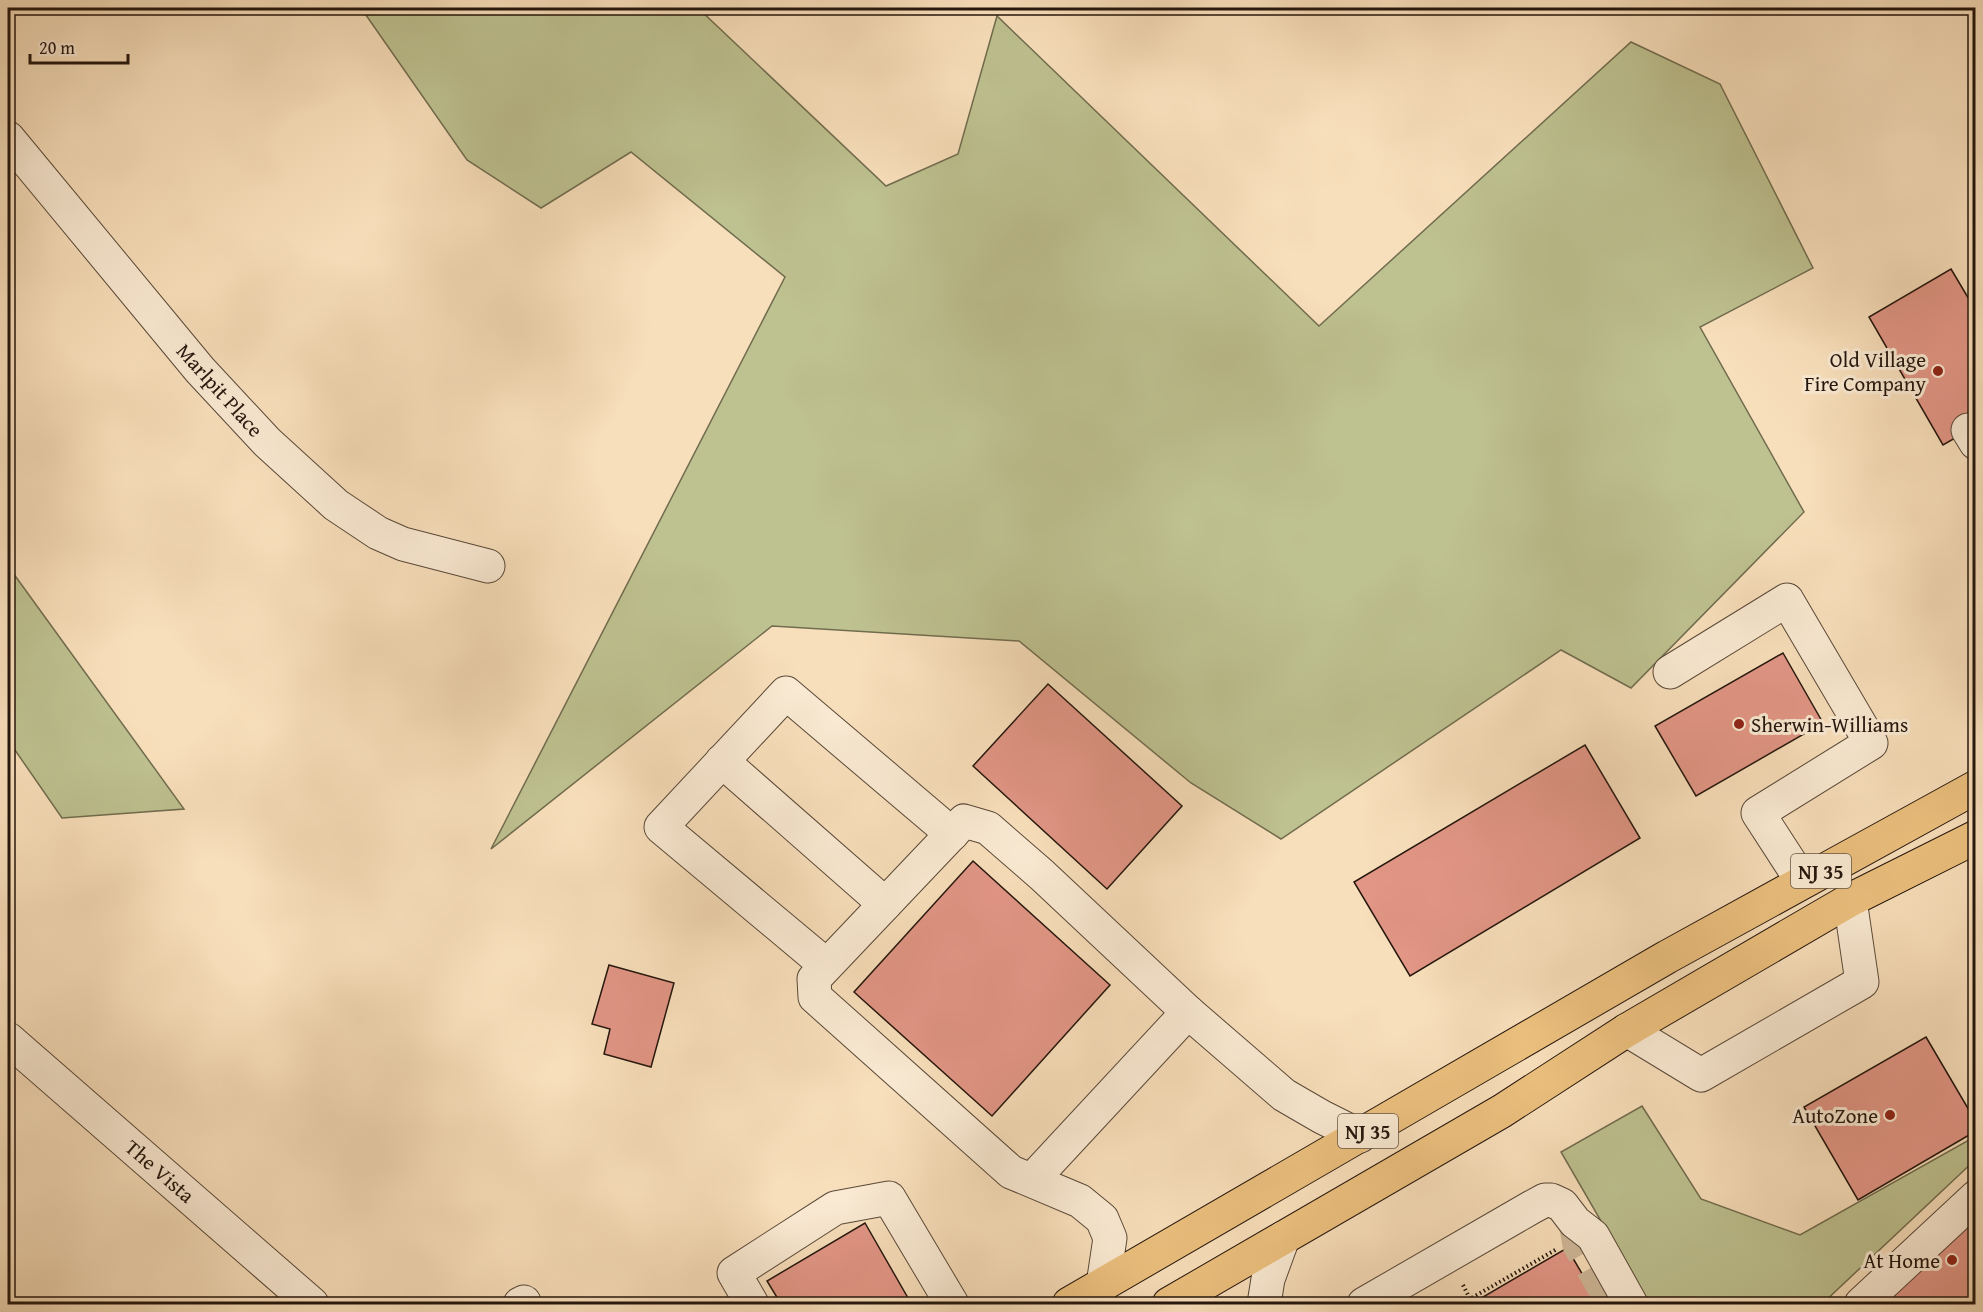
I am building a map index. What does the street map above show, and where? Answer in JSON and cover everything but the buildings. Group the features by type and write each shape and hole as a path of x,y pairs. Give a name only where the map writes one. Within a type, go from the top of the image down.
{"highway":[{"name":"NJ 35","path":"1069,1305 1667,957 1976,787"},
{"name":"NJ 35","path":"1169,1305 1502,1111 1627,1030 1850,900 1976,837"}],"street":[{"name":"Marlpit Place","path":"8,138 200,370 267,442 336,504 378,533 403,544 488,566"},
{"path":"1670,672 1787,600 1871,743 1758,813 1802,881"},
{"path":"820,972 661,827 786,693 958,827 988,828 1042,875 1188,1012 1284,1095 1360,1136"},
{"path":"722,761 885,904"},
{"path":"958,827 820,972 815,997 1011,1172 1080,1201 1102,1219 1110,1238 1103,1285"},
{"path":"1627,1030 1701,1075 1862,982 1850,900"},
{"path":"1032,1180 1188,1012"},
{"name":"The Vista","path":"8,1039 312,1305"},
{"path":"1861,1305 1976,1197"},
{"path":"752,1305 734,1273 835,1208 889,1198 952,1305"},
{"path":"1364,1305 1540,1202 1551,1200 1559,1202 1575,1222 1593,1236 1631,1305"},
{"path":"1263,1305 1268,1279 1283,1238"}],"path":[{"path":"1446,1257 1470,1299 1563,1245"}],"green space":[{"path":"361,8 698,8 886,186 958,154 997,16 1319,326 1631,42 1720,84 1813,268 1700,327 1804,512 1631,688 1561,650 1281,839 1191,783 1019,641 772,626 491,849 785,277 631,152 541,208 467,160"},
{"path":"8,566 184,809 62,818 8,740"},
{"path":"1642,1106 1701,1199 1800,1235 1976,1136 1975,1160 1822,1304 1649,1304 1561,1152"}],"tunnel":[{"path":"1575,1222 1579,1245 1611,1300"}],"place":[{"name":"Old Village Fire Company","path":"1938,371"},
{"name":"Sherwin-Williams","path":"1739,724"},
{"name":"AutoZone","path":"1890,1115"},
{"name":"At Home","path":"1952,1260"}]}
